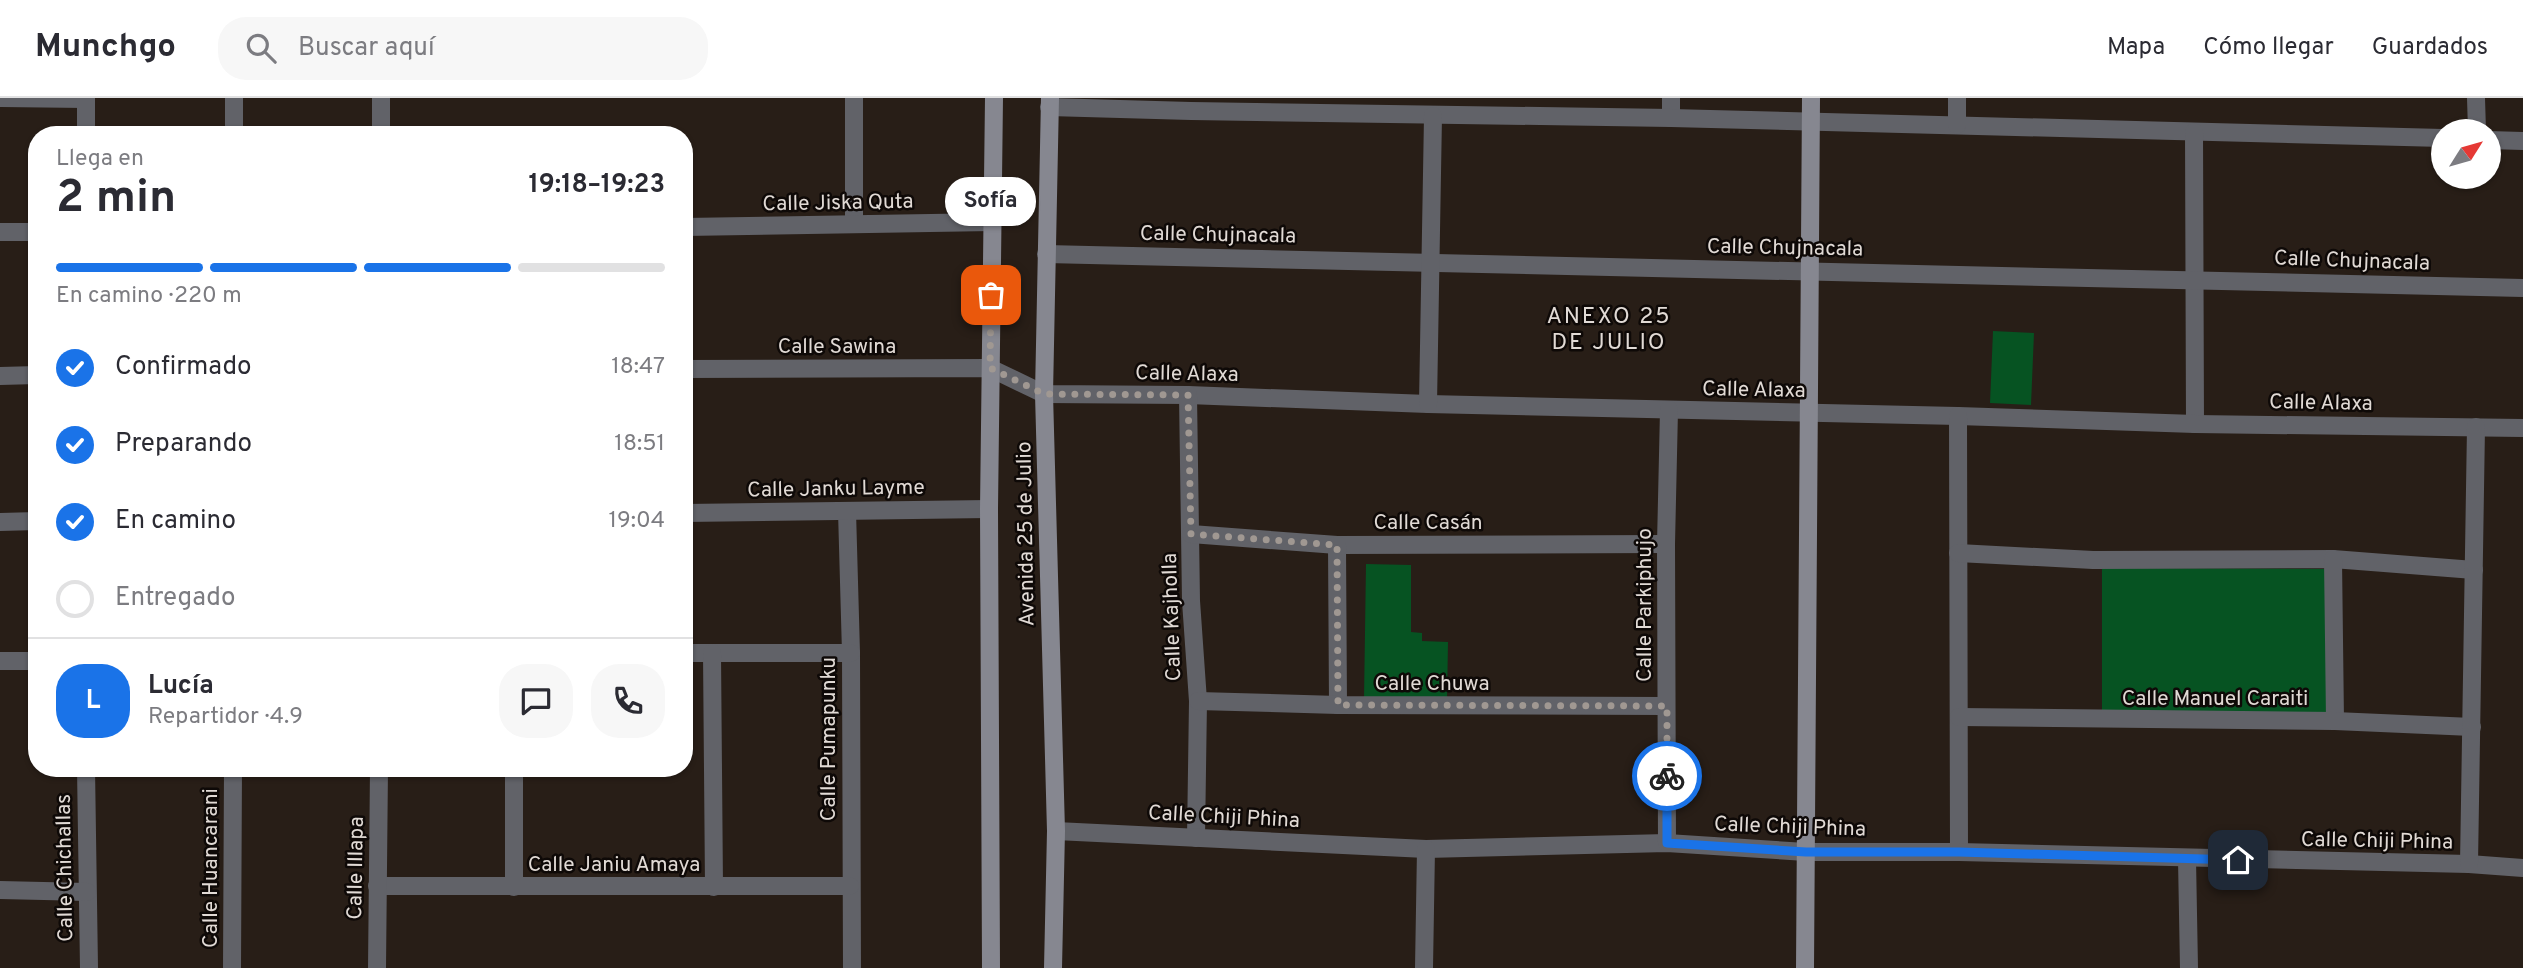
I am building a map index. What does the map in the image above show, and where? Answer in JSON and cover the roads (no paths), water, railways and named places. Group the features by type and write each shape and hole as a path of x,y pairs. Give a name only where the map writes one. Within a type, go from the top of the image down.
{"main road":[{"name":"Avenida 25 de Julio","path":"991,968 989,509 994,98"},
{"path":"1805,968 1811,98"},
{"name":"Avenida 25 de Julio","path":"1050,102 1044,394 1056,831 1053,968"}],"street":[{"path":"1,98 86,98 86,126"},
{"path":"234,98 234,126"},
{"path":"381,98 382,126"},
{"path":"854,98 854,224"},
{"path":"1671,98 1671,118"},
{"path":"1957,98 1957,125"},
{"path":"2476,98 2477,119"},
{"path":"1050,102 1192,105 1433,116 1671,118 2431,138"},
{"path":"1428,404 1433,116"},
{"path":"2194,132 2194,424"},
{"path":"2501,141 2523,142"},
{"name":"Calle Jiska Quta","path":"693,227 992,222"},
{"path":"0,232 28,232"},
{"name":"Calle Chujnacala","path":"1046,254 2523,288"},
{"name":"Calle Sawina","path":"693,369 990,368"},
{"name":"Calle Alaxa","path":"990,368 1044,394 1188,395 2194,424 2523,428"},
{"path":"0,376 28,375"},
{"name":"Calle Kajholla","path":"1188,395 1191,601 1198,701 1196,838"},
{"name":"Calle Parkiphujo","path":"1667,843 1666,544 1669,410"},
{"path":"1958,416 1959,852"},
{"path":"2469,864 2476,427"},
{"name":"Calle Janku Layme","path":"693,513 989,509"},
{"name":"Calle Pumapunku","path":"848,511 852,968"},
{"path":"0,522 28,522"},
{"name":"Calle Casán","path":"1191,534 1337,545 1666,544"},
{"path":"1337,545 1338,705"},
{"path":"1958,553 2093,560 2333,558 2474,570"},
{"path":"2333,558 2334,721"},
{"path":"693,653 851,653"},
{"path":"712,653 714,887"},
{"path":"0,661 28,661"},
{"name":"Calle Chuwa","path":"1198,701 1338,705 1667,706"},
{"name":"Calle Manuel Caraiti","path":"1959,717 2334,721 2472,727"},
{"name":"Calle Chichallas","path":"86,777 89,968"},
{"name":"Calle Huancarani","path":"232,968 233,777"},
{"name":"Calle Illapa","path":"377,968 379,777"},
{"path":"514,777 514,887"},
{"name":"Calle Chiji Phina","path":"1056,831 1426,849 1667,843 1806,852 1959,852 2469,864 2523,868"},
{"path":"1424,968 1426,849"},
{"path":"2187,859 2189,968"},
{"name":"Calle Janiu Amaya","path":"377,887 850,886"},
{"path":"0,890 87,892"}],"place":[{"name":"Sofía","path":"991,295"}],"district":[{"name":"ANEXO 25 DE JULIO","path":"1609,328"}]}
